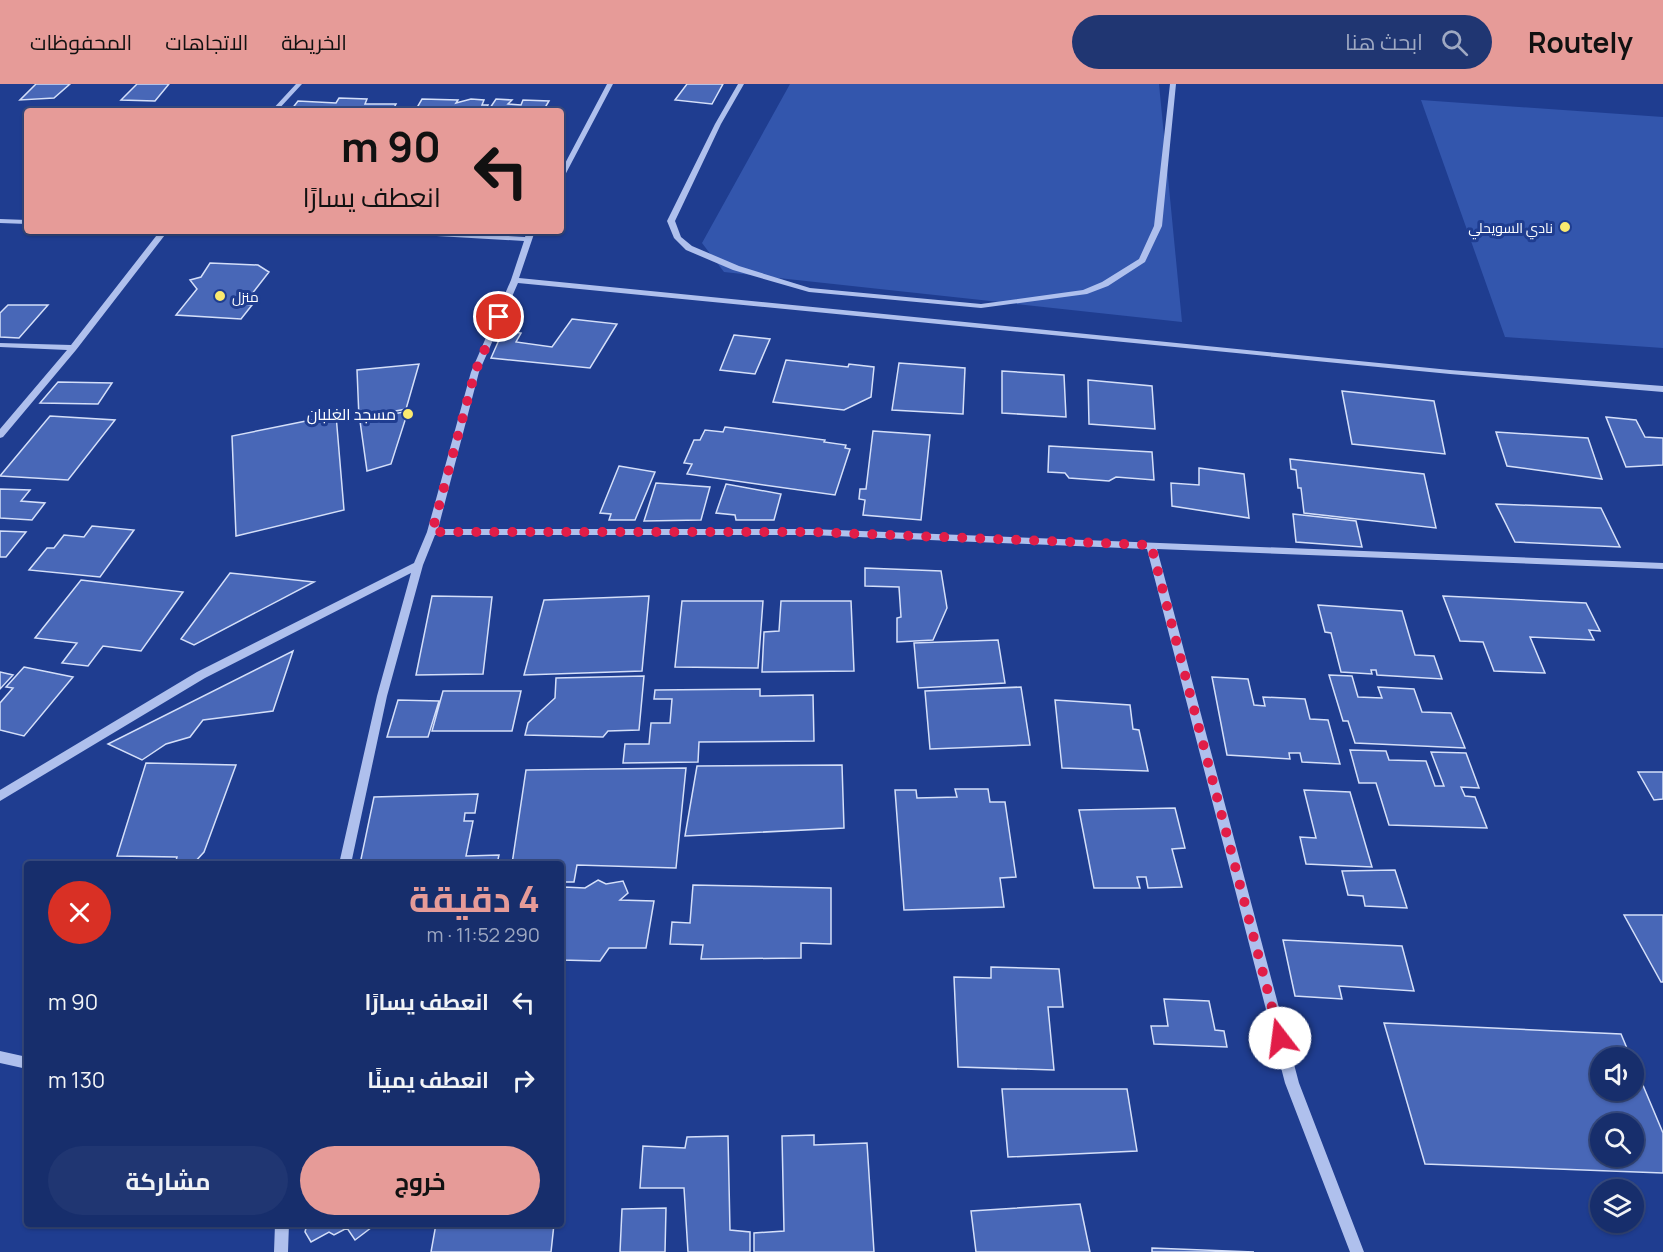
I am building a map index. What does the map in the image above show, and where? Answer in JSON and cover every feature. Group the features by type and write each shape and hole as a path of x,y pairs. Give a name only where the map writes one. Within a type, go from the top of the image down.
{"street":[{"path":"277,108 299,84"},
{"path":"564,171 610,84"},
{"path":"741,84 718,124 671,221 678,238 689,248 736,268 809,290 981,306 1084,292 1105,284 1142,261 1158,226 1173,84"},
{"path":"0,221 24,222"},
{"path":"0,435 73,348 162,234"},
{"path":"346,861 382,696 418,565 432,532 475,372 515,280 529,235 493,234"},
{"path":"515,280 1438,370 1663,389"},
{"path":"0,345 73,348"},
{"path":"432,532 810,532 1663,566"},
{"path":"1151,545 1292,1083 1357,1252"},
{"path":"0,796 201,675 418,565"},
{"path":"0,1057 24,1062"},
{"path":"281,1252 282,1227"}],"shaded area":[{"path":"790,84 1159,84 1182,322 724,272 702,243"},
{"name":"نادي السويحلي","path":"1421,100 1663,117 1663,348 1505,337"}],"building":[{"path":"36,84 70,84 54,98 20,100"},
{"path":"137,84 169,84 155,101 121,100"},
{"path":"687,84 723,84 712,104 675,100"},
{"path":"339,98 367,99 365,104 396,104 394,108 293,108 298,101 336,103"},
{"path":"422,99 458,100 456,103 471,99 484,100 482,105 488,105 486,108 417,108"},
{"path":"496,99 512,100 508,104 521,105 523,100 549,101 545,108 490,108"},
{"name":"منزل","path":"210,263 258,265 269,272 244,304 252,305 241,319 176,315 197,289 190,280 201,277"},
{"path":"8,305 48,305 19,338 0,337 0,313"},
{"path":"572,319 617,324 590,368 491,358 503,331 521,333 516,342 552,347"},
{"path":"734,335 770,339 755,374 720,370"},
{"path":"786,360 848,367 849,364 874,367 871,397 844,410 773,402"},
{"path":"899,363 965,368 963,414 892,410"},
{"path":"419,364 406,409 359,418 357,370"},
{"path":"1002,371 1064,375 1066,417 1002,413"},
{"path":"1088,380 1152,386 1155,429 1089,424"},
{"path":"58,382 112,383 98,404 40,403"},
{"path":"1342,391 1434,401 1445,454 1352,444"},
{"path":"408,411 391,464 367,471 360,421"},
{"path":"336,415 344,510 236,536 232,436"},
{"path":"50,416 115,420 68,480 0,476"},
{"path":"1606,417 1636,420 1645,437 1663,438 1663,465 1626,467"},
{"path":"725,427 825,440 824,442 846,445 845,448 850,449 835,495 687,474 692,464 684,463 694,440 700,440 705,430 723,432"},
{"path":"873,431 930,435 921,520 863,515 865,500 859,499 860,489 866,489"},
{"path":"1496,432 1588,438 1602,479 1507,466"},
{"path":"1049,446 1152,452 1154,480 1116,477 1109,481 1069,478 1065,473 1048,472"},
{"path":"1290,459 1424,474 1436,528 1304,513 1301,488 1298,488 1296,470 1291,469"},
{"path":"619,466 655,472 635,520 609,520 611,514 600,513"},
{"path":"1199,468 1244,474 1249,518 1172,506 1171,483 1199,485"},
{"path":"656,483 710,487 701,520 644,521"},
{"path":"726,484 781,494 774,520 736,520 735,515 716,513"},
{"path":"0,489 30,490 21,501 45,503 32,520 0,518"},
{"path":"1496,504 1601,508 1620,547 1515,542"},
{"path":"1293,514 1356,521 1362,547 1296,542"},
{"path":"92,526 134,530 100,577 29,570 47,548 54,548 64,535 84,537"},
{"path":"0,531 26,532 6,557 0,557"},
{"path":"865,568 941,571 947,608 933,640 897,642 897,618 901,617 899,587 865,586"},
{"path":"230,573 314,582 194,645 181,639"},
{"path":"81,580 183,592 141,651 103,646 88,666 62,663 77,643 35,638"},
{"path":"432,596 492,597 483,674 416,675"},
{"path":"649,596 642,671 524,675 544,600"},
{"path":"1443,596 1586,603 1600,631 1589,630 1594,640 1530,637 1545,673 1494,671 1483,642 1460,641"},
{"path":"682,601 763,601 758,668 675,667"},
{"path":"781,601 851,601 854,671 762,672 764,632 779,631"},
{"path":"1318,605 1402,611 1415,655 1434,656 1442,679 1377,675 1376,670 1371,670 1372,674 1341,672 1331,633 1325,632"},
{"path":"998,640 1005,683 918,688 914,643"},
{"path":"293,651 273,711 203,720 190,737 166,744 142,760 108,744"},
{"path":"24,667 73,677 24,736 0,730 0,703 13,688 6,687"},
{"path":"0,672 13,675 0,689"},
{"path":"1329,675 1352,676 1358,697 1382,698 1378,687 1414,689 1422,712 1451,713 1465,748 1355,743 1348,721 1343,721"},
{"path":"644,676 639,730 608,731 603,737 525,735 528,723 555,698 556,678"},
{"path":"1212,677 1248,679 1254,705 1265,706 1263,697 1305,699 1310,719 1328,720 1340,764 1302,762 1300,753 1289,753 1290,759 1227,755"},
{"path":"1021,687 1030,745 930,749 925,691"},
{"path":"760,689 760,696 813,695 814,741 699,742 698,762 623,763 625,744 649,744 651,723 670,723 672,699 654,699 655,690"},
{"path":"443,691 521,691 512,731 432,731"},
{"path":"398,700 439,701 428,737 387,737"},
{"path":"1055,700 1130,705 1133,729 1139,730 1148,771 1062,768"},
{"path":"1350,750 1386,751 1389,760 1426,761 1435,786 1444,786 1431,752 1466,753 1479,788 1461,787 1465,796 1475,797 1487,828 1389,825 1376,783 1359,783"},
{"path":"146,763 236,765 204,852 196,861 176,861 177,857 117,856"},
{"path":"842,765 844,828 685,836 697,766"},
{"path":"686,768 676,868 577,865 574,882 564,882 564,861 512,861 526,770"},
{"path":"1638,772 1663,772 1663,799 1654,800"},
{"path":"955,789 988,789 990,802 1005,802 1016,877 1000,878 1004,907 904,910 895,790 916,790 917,798 957,797"},
{"path":"1304,790 1350,792 1372,867 1306,864 1300,837 1316,838"},
{"path":"478,794 475,813 465,813 464,821 473,821 466,856 499,855 498,861 361,861 374,797"},
{"path":"1175,808 1185,848 1172,849 1182,887 1148,888 1146,877 1137,877 1140,888 1094,888 1079,810"},
{"path":"1395,870 1407,908 1365,906 1363,896 1348,895 1342,871"},
{"path":"598,880 606,884 623,881 628,893 620,900 654,901 646,948 609,948 600,961 564,960 564,887 585,888"},
{"path":"693,885 831,888 831,944 801,943 801,958 701,959 703,945 670,944 672,922 690,923"},
{"path":"1624,915 1663,915 1663,982 1661,982"},
{"path":"1283,940 1402,946 1414,991 1339,986 1342,999 1295,996"},
{"path":"991,967 1059,969 1063,1007 1048,1007 1054,1070 958,1067 954,977 991,978"},
{"path":"1164,999 1209,1001 1215,1030 1224,1031 1227,1047 1154,1044 1151,1026 1168,1026"},
{"path":"1384,1023 1621,1034 1626,1047 1590,1047 1590,1101 1644,1101 1644,1088 1663,1133 1663,1173 1425,1164"},
{"path":"1002,1089 1127,1089 1137,1151 1008,1157"},
{"path":"814,1135 814,1145 867,1143 874,1252 754,1252 754,1233 784,1231 782,1136"},
{"path":"728,1136 730,1230 750,1232 750,1252 688,1252 684,1188 640,1188 643,1146 685,1148 687,1137"},
{"path":"1080,1204 1090,1252 976,1252 971,1211"},
{"path":"666,1208 665,1252 620,1252 622,1209"},
{"path":"306,1227 372,1227 355,1240 347,1228 334,1235 329,1232 311,1242 305,1232"},
{"path":"435,1227 554,1227 551,1252 431,1252"},
{"path":"1152,1248 1254,1252 1152,1252"}],"place":[{"name":"نادي السويحلي","path":"1565,227"},
{"name":"منزل","path":"220,296"},
{"name":"مسجد الغلبان","path":"408,414"}],"route":[{"path":"499,317 475,372 432,532 810,532 1151,545 1280,1038"}]}
